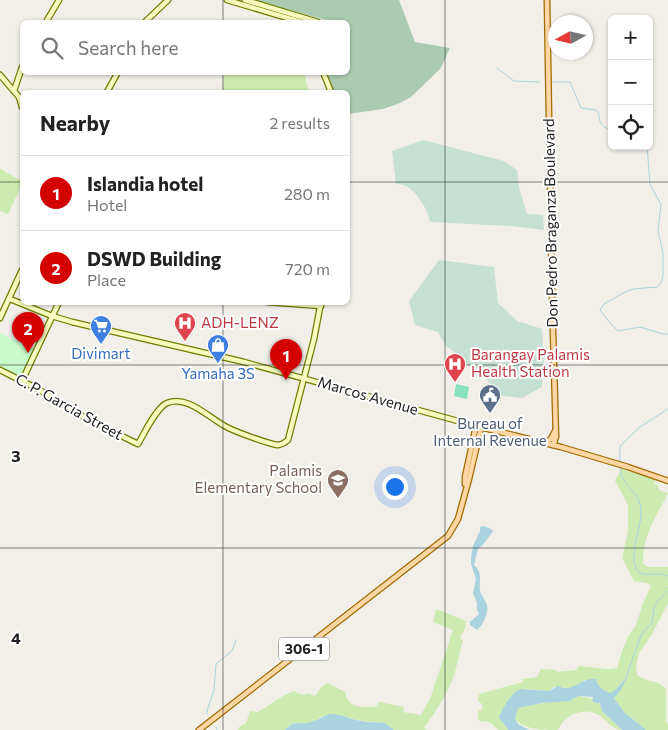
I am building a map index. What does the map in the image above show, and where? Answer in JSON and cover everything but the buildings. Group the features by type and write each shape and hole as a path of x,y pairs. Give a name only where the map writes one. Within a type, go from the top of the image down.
{"main road":[{"name":"Don Pedro Braganza Boulevard","path":"547,0 555,432 561,447"},
{"name":"Marcos Avenue","path":"479,427 561,447 668,480"},
{"name":"306-1","path":"199,730 448,536 458,519 469,479 479,427"},
{"path":"544,444 551,439 555,432"},
{"path":"552,445 555,432"},
{"path":"552,445 556,437"}],"street":[{"path":"47,20 59,0"},
{"path":"148,20 168,0"},
{"path":"227,0 246,2 291,17 307,20"},
{"path":"291,17 297,20"},
{"path":"14,91 20,73"},
{"path":"0,75 20,100"},
{"path":"108,90 116,75"},
{"path":"324,75 330,90"},
{"path":"0,318 20,275"},
{"name":"Marcos Avenue","path":"10,298 20,302"},
{"name":"Marcos Avenue","path":"26,305 52,316 139,339 244,362 479,427"},
{"path":"22,381 58,305"},
{"path":"305,378 321,305"},
{"name":"C. P. Garcia Street","path":"0,370 89,420 138,444 159,410 164,405 173,402 189,404 202,410 222,425 241,434 276,445 283,444 288,440 305,378"}],"green space":[{"path":"251,0 399,0 415,42 450,48 441,68 411,97 383,109 350,114 350,90 332,90 325,75 350,75 350,20 326,20"},
{"path":"224,75 305,75 308,90 223,90"},
{"path":"423,140 504,161 517,170 519,187 527,214 543,215 544,230 511,226 430,222 425,207 412,190 407,186 396,184 392,151"},
{"path":"0,169 20,180 20,188 8,214 0,211"},
{"path":"439,260 494,267 498,303 517,321 542,329 544,364 542,387 522,398 502,396 486,379 445,345 438,332 415,325 409,301"},
{"path":"0,333 35,350 22,377 0,366"},
{"path":"456,384 469,387 467,399 454,396"},
{"path":"621,469 656,479 654,484 658,485 659,490 668,493 648,534 643,563 647,567 668,567 668,604 652,634 639,653 636,666 637,675 660,684 666,689 666,722 668,730 646,730 624,712 614,698 626,678 610,694 601,689 597,684 585,680 572,688 554,687 549,691 527,689 515,692 511,697 502,722 508,730 498,730 486,721 481,722 478,719 478,710 482,711 482,704 478,701 479,694 523,682 522,679 537,677 541,669 556,670 557,672 576,670 579,666 617,668 623,648 636,625 651,586 647,583 634,581 622,558 628,531 628,505 615,481"},
{"path":"436,609 466,621 460,638 463,640 455,672 442,701 424,728 427,730 394,730 385,723 329,715 310,723 294,723 285,730 238,730 239,727 246,723 250,711 258,712 294,691 315,696 322,686 328,683 345,692 349,702 356,706 376,707 379,702 404,707 403,712 421,715 431,696 453,630 433,622"},
{"path":"579,696 590,698 599,703 604,713 622,730 612,727 599,715 587,711 569,716 558,730 529,727 515,719 518,708"}],"water":[{"path":"484,526 493,531 478,549 474,565 480,574 480,590 487,608 485,619 477,630 470,625 470,622 479,614 473,593 476,579 471,564 471,557 480,527"},
{"path":"627,677 614,698 624,712 646,730 622,730 601,710 600,703 592,701 593,697 579,696 569,701 542,703 518,708 515,719 518,724 529,730 508,730 499,717 506,703 520,689 549,691 558,686 568,688 586,680 596,679 599,687 610,693"},
{"path":"330,714 364,722 385,723 394,730 285,730 292,724 311,722"}],"waterway":[{"path":"497,68 514,81 539,82"},
{"path":"553,82 570,82 581,108 596,110 602,125 608,128"},
{"path":"647,150 650,184 661,205 658,231 663,252 663,277 657,287 633,289 625,292 604,304 600,310 618,331 640,327 668,334"},
{"path":"668,409 640,427 620,446 620,470 623,478 636,495 640,506 641,514 634,551 635,565 641,573 668,576"},
{"path":"626,678 641,635 652,623 654,608 668,591"},
{"path":"207,714 214,690 216,664 232,651 236,640"}],"place":[{"name":"ADH-LENZ","path":"185,342"},
{"name":"Divimart","path":"101,345"},
{"name":"DSWD Building","path":"28,353"},
{"name":"Yamaha 3S","path":"218,364"},
{"name":"Islandia hotel","path":"286,380"},
{"name":"Barangay Palamis Health Station","path":"455,383"},
{"name":"Bureau of Internal Revenue","path":"490,414"},
{"name":"Palamis Elementary School","path":"338,499"}]}
